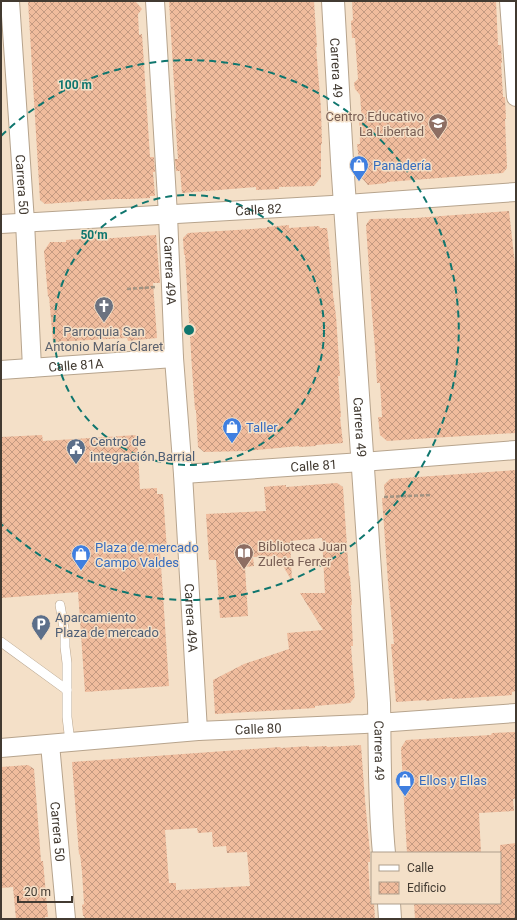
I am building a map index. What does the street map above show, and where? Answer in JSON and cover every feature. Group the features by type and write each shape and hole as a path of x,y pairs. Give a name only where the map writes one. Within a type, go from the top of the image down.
{"street":[{"name":"Carrera 50","path":"10,1 32,368"},
{"name":"Carrera 49A","path":"155,1 168,215 174,358 183,474 198,731"},
{"name":"Carrera 49","path":"332,1 379,703 382,836 384,852"},
{"path":"509,1 516,97"},
{"name":"Calle 82","path":"1,224 168,215 516,192"},
{"name":"Calle 81A","path":"1,370 174,358"},
{"name":"Calle 81","path":"183,474 516,450"},
{"name":"Calle 80","path":"1,748 198,731 356,725 516,712"},
{"name":"Carrera 50","path":"50,744 66,919"},
{"path":"389,904 390,919"}],"lane":[{"path":"60,605 65,634 67,662 67,717 70,742"},
{"path":"1,642 67,690"}],"path":[{"path":"127,288 171,286"},
{"path":"379,498 430,495"}],"building":[{"path":"28,1 135,1 142,9 138,14 139,35 142,34 150,157 154,157 155,172 153,172 155,196 150,196 150,198 45,204 40,200"},
{"path":"169,1 314,1 322,144 321,177 314,186 279,187 279,189 256,190 256,187 182,193 180,171 176,171 175,159 178,159"},
{"path":"352,1 496,1 498,45 501,45 503,97 505,97 506,119 507,168 503,173 387,182 368,185 361,177 357,144 360,144 359,122 362,122 360,95 355,89 354,83 358,79 355,38 352,38"},
{"path":"509,211 516,273 516,433 387,441 380,435 378,417 382,417 380,383 377,383 366,225 370,219 415,218"},
{"path":"289,225 289,228 319,226 320,228 327,228 336,316 340,376 338,376 340,417 343,443 245,451 204,452 198,447 183,238 188,233 267,228"},
{"path":"156,235 160,283 153,283 157,338 128,341 127,338 53,342 44,251 50,242"},
{"name":"Plaza de mercado Campo Valdes","path":"42,435 43,441 137,435 140,489 157,488 157,494 163,494 167,550 160,550 169,686 85,692 78,592 1,598 1,437"},
{"path":"516,470 516,691 512,692 512,695 396,702 391,644 394,644 382,498 385,498 384,485 390,479"},
{"path":"337,483 343,487 352,605 353,646 351,646 355,697 350,703 315,706 315,708 215,714 213,680 244,664 289,649 287,633 323,630 300,593 325,593 322,538 290,541 292,581 277,556 253,557 254,566 245,567 248,616 220,618 216,560 209,560 206,514 266,511 264,487 286,485 286,487"},
{"path":"516,732 516,799 513,799 514,811 479,813 481,852 407,852 401,748 406,740 491,735 492,733"},
{"path":"361,745 370,853 370,862 368,862 370,896 371,904 374,904 375,919 85,919 83,916 82,905 84,904 82,872 80,854 79,855 72,762 280,747","holes":["197,828 198,833 212,832 213,847 226,846 227,853 247,852 250,886 176,890 176,883 169,883 165,830"]},
{"path":"28,765 34,769 41,861 43,861 48,917 45,917 45,919 16,919 13,887 1,888 1,767"},
{"path":"516,843 516,919 415,919 414,904 501,904 500,845"}],"place":[{"name":"Centro Educativo La Libertad","path":"438,140"},
{"name":"Panadería","path":"359,182"},
{"name":"Parroquia San Antonio María Claret","path":"104,323"},
{"name":"Taller","path":"232,444"},
{"name":"Centro de integración Barrial","path":"76,465"},
{"name":"Biblioteca Juan Zuleta Ferrer","path":"244,570"},
{"name":"Plaza de mercado Campo Valdes","path":"81,571"},
{"name":"Aparcamiento Plaza de mercado","path":"41,641"},
{"name":"Ellos y Ellas","path":"405,797"}]}
